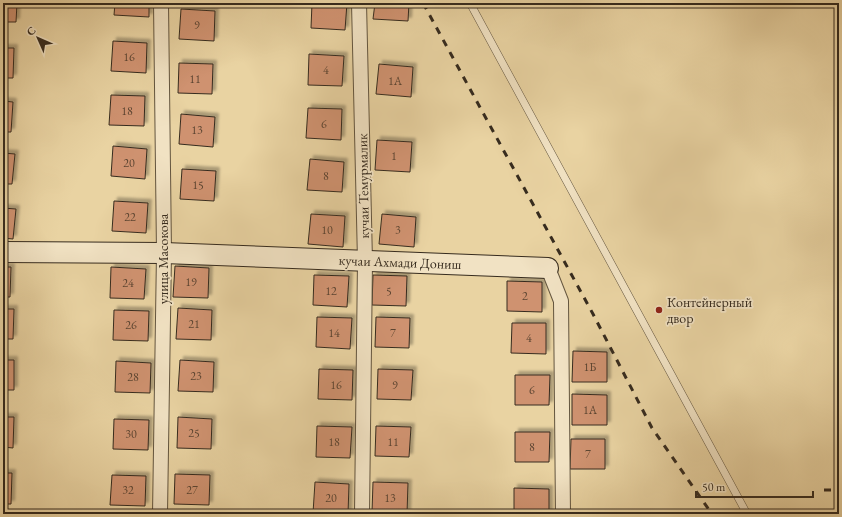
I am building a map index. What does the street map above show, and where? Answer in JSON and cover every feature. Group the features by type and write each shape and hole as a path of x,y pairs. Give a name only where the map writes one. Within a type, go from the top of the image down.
{"street":[{"name":"улица Масокова","path":"160,514 164,253 161,3"},
{"name":"кучаи Темурмалик","path":"359,3 365,261 362,514"},
{"name":"кучаи Ахмади Дониш","path":"3,252 164,253 548,268 561,301 563,514"}],"lane":[{"path":"470,3 747,514"}],"building":[{"path":"3,3 17,3 16,22 3,22"},
{"path":"115,3 149,3 149,17 114,15"},
{"path":"312,3 347,3 345,30 311,28"},
{"path":"375,3 409,3 408,21 373,19"},
{"path":"181,9 215,11 214,41 179,39"},
{"path":"113,41 147,43 146,73 111,71"},
{"path":"3,48 14,48 13,78 3,78"},
{"path":"309,54 344,56 342,86 308,85"},
{"path":"179,63 213,64 212,94 178,93"},
{"path":"379,64 413,67 411,97 376,94"},
{"path":"111,95 145,96 144,126 109,125"},
{"path":"3,101 13,102 11,132 3,132"},
{"path":"308,108 342,109 341,140 306,138"},
{"path":"181,114 215,117 213,147 179,144"},
{"path":"377,140 412,142 410,172 375,170"},
{"path":"113,146 147,149 145,179 111,176"},
{"path":"3,153 15,154 12,184 3,184"},
{"path":"310,159 344,162 342,192 307,190"},
{"path":"182,169 216,171 214,201 180,199"},
{"path":"114,201 148,203 146,233 112,231"},
{"path":"3,208 16,209 13,239 3,238"},
{"path":"311,214 345,216 343,247 308,244"},
{"path":"382,214 416,217 414,247 379,244"},
{"path":"175,266 209,268 208,298 173,297"},
{"path":"3,267 11,267 10,297 3,297"},
{"path":"111,267 146,269 144,299 110,298"},
{"path":"314,275 349,276 347,307 313,305"},
{"path":"373,275 407,276 406,306 372,305"},
{"path":"507,281 542,282 542,312 507,311"},
{"path":"178,308 212,310 211,340 176,339"},
{"path":"3,309 14,309 13,339 3,339"},
{"path":"114,310 149,311 148,341 113,340"},
{"path":"317,317 352,318 350,349 316,347"},
{"path":"376,317 410,318 409,348 375,347"},
{"path":"512,323 546,323 546,354 511,353"},
{"path":"573,351 607,352 607,382 572,382"},
{"path":"3,360 14,360 14,390 3,390"},
{"path":"180,360 214,362 213,392 178,391"},
{"path":"116,361 151,363 150,393 115,392"},
{"path":"319,369 353,370 352,400 318,399"},
{"path":"378,369 413,370 411,400 377,399"},
{"path":"515,375 550,375 549,405 515,405"},
{"path":"572,394 607,395 607,425 572,425"},
{"path":"3,417 14,417 13,448 3,447"},
{"path":"178,417 212,419 211,449 177,448"},
{"path":"114,419 149,420 148,450 113,449"},
{"path":"317,426 352,427 350,458 316,457"},
{"path":"376,426 411,427 409,457 375,456"},
{"path":"515,432 550,432 549,462 515,462"},
{"path":"571,439 605,439 605,469 570,469"},
{"path":"3,473 12,473 11,504 3,504"},
{"path":"175,474 210,475 209,505 174,504"},
{"path":"112,475 146,476 145,506 110,505"},
{"path":"315,482 349,484 348,514 313,513"},
{"path":"373,482 408,483 407,514 372,512"},
{"path":"514,488 549,489 549,514 514,514"}],"railway":[{"path":"423,3 593,314 652,428 712,514"},
{"path":"824,490 839,490"}],"place":[{"name":"Контейнерный двор","path":"659,310"}]}
